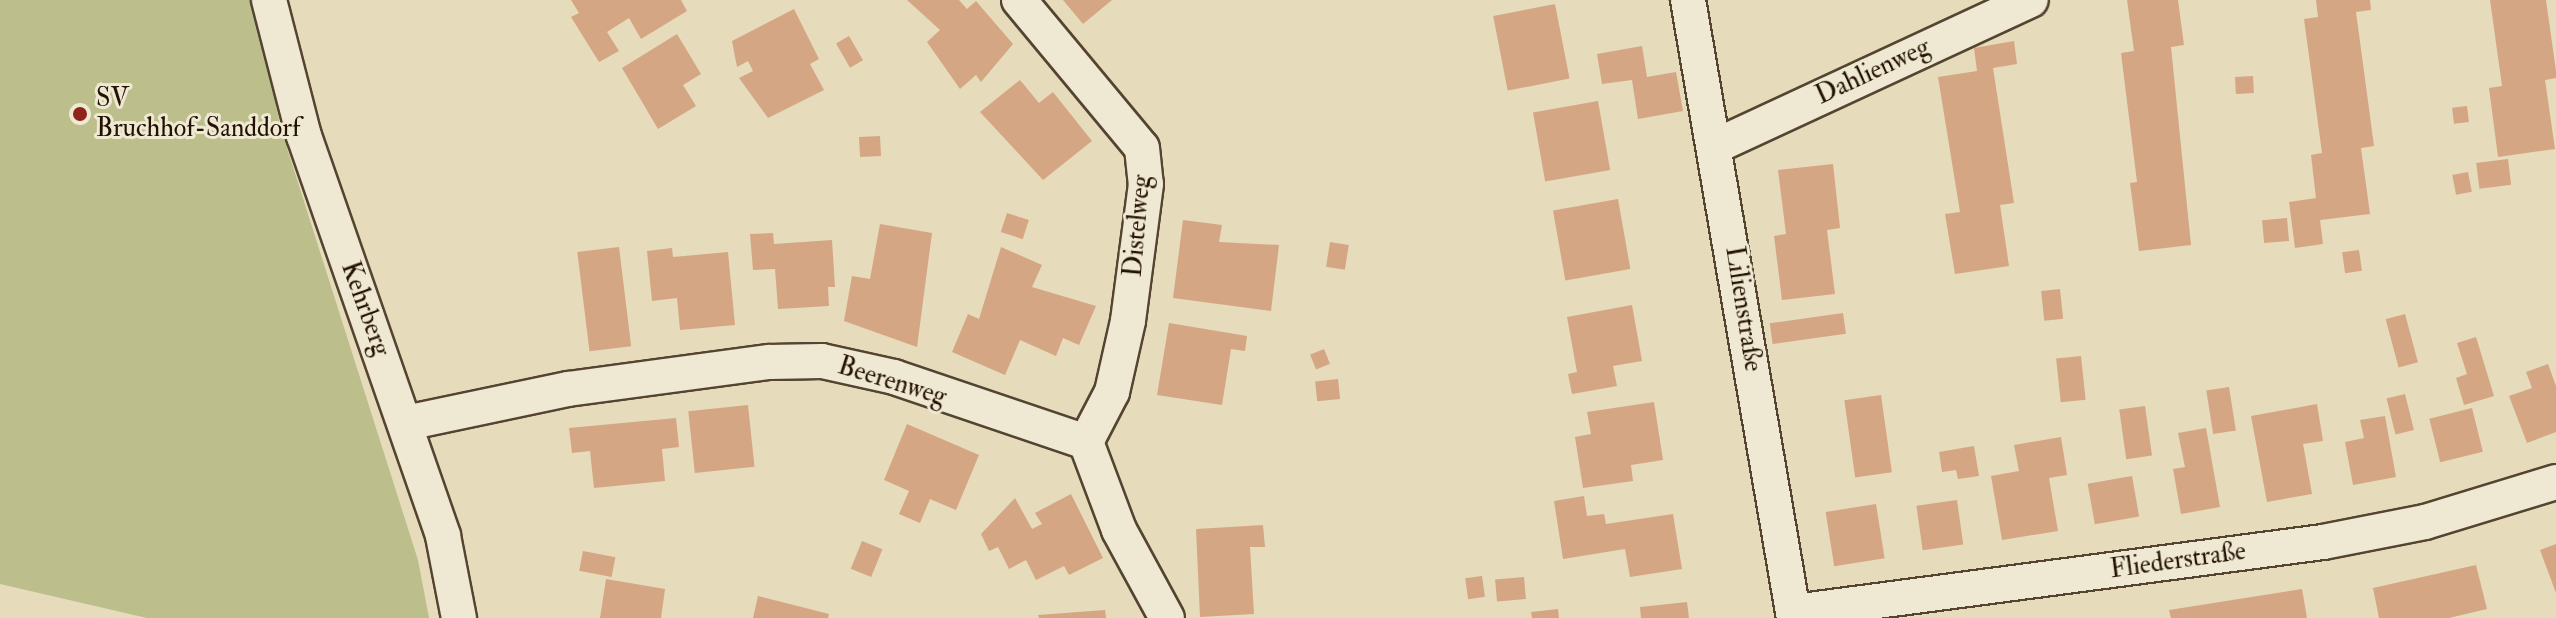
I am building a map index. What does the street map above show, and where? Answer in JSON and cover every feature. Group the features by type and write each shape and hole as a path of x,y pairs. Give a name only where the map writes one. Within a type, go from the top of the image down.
{"street":[{"name":"Kehrberg","path":"269,0 304,136 443,536 459,618"},
{"name":"Distelweg","path":"1019,0 1142,148 1146,184 1128,321 1112,392 1086,442"},
{"name":"Lilienstraße","path":"1688,0 1716,146 1794,615"},
{"name":"Dahlienweg","path":"1716,146 2031,0"},
{"name":"Beerenweg","path":"406,423 568,389 769,362 822,361 894,377 1086,442"},
{"path":"1086,442 1119,530 1167,618"},
{"name":"Fliederstraße","path":"1794,615 2323,542 2425,522 2556,482"}],"green space":[{"path":"0,0 256,0 280,126 418,560 429,618 147,618 0,584"}],"building":[{"path":"571,0 681,0 687,11 641,39 629,18 607,32 619,51 599,62 571,17 579,13"},
{"path":"907,0 959,0 967,9 976,1 1013,44 981,82 976,75 960,89 927,42 940,30"},
{"path":"1063,0 1112,0 1083,24"},
{"path":"2127,0 2178,0 2184,45 2171,47 2191,245 2139,251 2130,183 2137,182 2121,53 2134,51"},
{"path":"2316,0 2370,0 2371,10 2356,12 2374,146 2361,148 2370,214 2320,220 2323,244 2295,248 2289,202 2316,198 2311,155 2322,153 2304,19 2318,17"},
{"path":"2490,0 2546,0 2556,78 2545,80 2555,149 2498,157 2489,88 2502,86"},
{"path":"1555,4 1570,79 1508,91 1493,16"},
{"path":"794,9 819,59 810,64 824,90 768,118 739,78 753,71 748,61 737,67 732,41"},
{"path":"677,34 701,74 683,85 696,106 658,129 622,68"},
{"path":"849,36 863,60 850,68 836,44"},
{"path":"2014,41 2017,64 1993,68 2014,203 2000,205 2009,266 1955,274 1945,214 1960,212 1938,77 1977,71 1974,48"},
{"path":"1642,46 1647,77 1676,72 1683,111 1638,119 1632,80 1602,84 1597,54"},
{"path":"2253,76 2254,93 2236,94 2235,77"},
{"path":"1020,80 1039,103 1053,92 1092,141 1043,180 980,112"},
{"path":"1598,101 1610,170 1545,181 1533,112"},
{"path":"2467,106 2469,122 2454,124 2452,108"},
{"path":"880,136 881,156 860,157 859,137"},
{"path":"2508,159 2511,185 2479,189 2476,163"},
{"path":"1833,164 1840,228 1827,230 1835,294 1782,300 1774,236 1786,234 1778,170"},
{"path":"2468,172 2472,192 2456,195 2452,175"},
{"path":"1618,199 1630,269 1565,280 1553,210"},
{"path":"1007,213 1029,220 1023,239 1001,232"},
{"path":"2287,218 2289,241 2264,243 2262,220"},
{"path":"1183,220 1222,225 1219,242 1279,245 1271,311 1173,298"},
{"path":"880,224 932,233 917,347 844,321 852,276 870,279"},
{"path":"773,233 774,244 832,240 835,287 828,287 829,306 778,309 775,269 753,270 750,234"},
{"path":"1330,242 1349,245 1345,270 1326,267"},
{"path":"619,247 631,346 589,351 577,252"},
{"path":"1001,247 1042,265 1032,287 1096,306 1079,345 1063,338 1056,356 1020,340 1005,375 952,352 968,314 979,319"},
{"path":"672,248 673,257 728,252 735,325 680,330 677,298 652,301 647,251"},
{"path":"2359,250 2362,271 2345,273 2342,252"},
{"path":"2060,289 2063,319 2044,321 2041,291"},
{"path":"1632,305 1642,361 1613,366 1617,386 1572,394 1568,374 1577,372 1567,317"},
{"path":"1843,313 1846,334 1773,344 1770,323"},
{"path":"2405,314 2418,362 2399,367 2386,319"},
{"path":"1169,323 1247,336 1245,351 1231,349 1222,405 1157,395"},
{"path":"2476,337 2494,396 2464,405 2456,378 2467,374 2457,343"},
{"path":"1324,349 1330,364 1316,369 1310,355"},
{"path":"2081,356 2086,400 2061,402 2056,359"},
{"path":"2548,364 2556,386 2556,432 2527,443 2509,396 2532,388 2526,372"},
{"path":"1338,379 1340,399 1317,401 1315,381"},
{"path":"2229,387 2236,430 2213,434 2206,391"},
{"path":"2405,394 2414,430 2396,434 2387,399"},
{"path":"1881,395 1892,472 1855,477 1844,400"},
{"path":"1654,402 1663,460 1631,465 1633,481 1583,488 1575,437 1591,434 1587,412"},
{"path":"2317,404 2323,441 2303,444 2312,494 2267,502 2251,416"},
{"path":"748,405 754,467 695,473 688,411"},
{"path":"2145,406 2152,456 2126,459 2119,410"},
{"path":"2472,408 2483,452 2440,462 2429,419"},
{"path":"2385,416 2396,477 2353,485 2345,442 2364,438 2360,420"},
{"path":"676,418 679,447 662,449 665,481 594,488 590,451 572,453 569,428"},
{"path":"907,424 979,455 956,510 930,499 920,523 899,514 909,491 884,480"},
{"path":"2206,428 2220,507 2181,514 2173,469 2185,467 2178,433"},
{"path":"2061,437 2067,475 2049,478 2058,531 2002,540 1991,476 2019,471 2014,445"},
{"path":"1974,446 1979,476 1958,479 1956,470 1942,472 1939,452"},
{"path":"2132,476 2139,516 2095,524 2088,484"},
{"path":"1071,494 1103,558 1069,575 1064,566 1036,580 1026,560 1009,569 998,547 989,551 981,534 1015,498 1032,529 1042,524 1035,513"},
{"path":"1584,496 1587,516 1604,514 1606,524 1673,514 1682,569 1630,577 1625,549 1563,559 1554,501"},
{"path":"1957,500 1963,545 1923,550 1916,506"},
{"path":"1876,504 1885,558 1834,566 1826,512"},
{"path":"1263,525 1265,547 1250,547 1254,614 1200,617 1196,529"},
{"path":"862,541 882,549 871,577 851,569"},
{"path":"2556,544 2556,593 2540,550"},
{"path":"583,551 615,557 612,577 579,571"},
{"path":"2476,565 2487,609 2449,618 2379,618 2373,588"},
{"path":"1482,576 1485,597 1468,599 1465,578"},
{"path":"1524,577 1526,599 1497,601 1495,580"},
{"path":"606,579 665,589 661,618 600,618"},
{"path":"2302,589 2307,618 2171,618 2169,610"},
{"path":"758,596 829,614 828,618 753,618"},
{"path":"1687,602 1689,618 1641,618 1640,607"},
{"path":"1558,609 1559,618 1532,618 1531,612"},
{"path":"1105,610 1106,618 1039,618 1038,615"}],"place":[{"name":"SV Bruchhof-Sanddorf","path":"80,114"}]}
